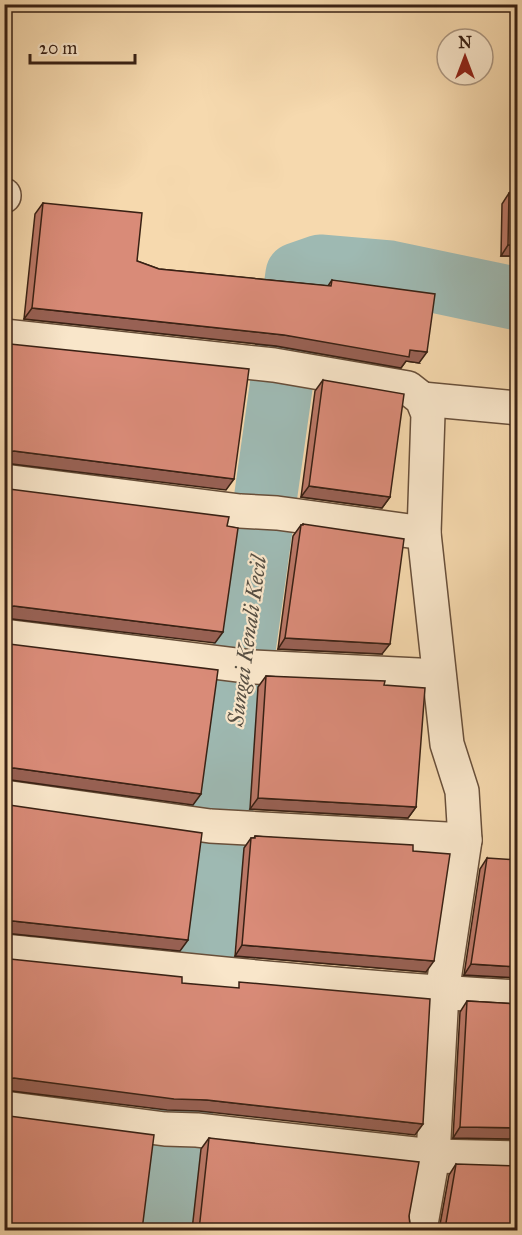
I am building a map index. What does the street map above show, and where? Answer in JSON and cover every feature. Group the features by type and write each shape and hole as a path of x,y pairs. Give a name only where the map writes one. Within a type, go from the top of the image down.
{"street":[{"path":"4,336 281,367 408,388 422,399 428,414 424,533 447,744 462,791 465,840 442,993 433,1156 420,1230"},
{"path":"422,399 518,408"},
{"path":"4,481 424,533"},
{"path":"4,636 238,665 439,676"},
{"path":"4,797 220,827 465,840"},
{"path":"4,951 204,972 442,993 518,997"},
{"path":"4,1108 181,1130 433,1156 518,1158"}],"building":[{"path":"509,193 518,193 518,245 508,245"},
{"path":"43,203 142,213 137,261 159,269 331,286 332,280 435,294 427,352 410,350 409,357 284,335 32,308"},
{"path":"4,341 10,344 249,369 234,479 14,451 4,453"},
{"path":"323,380 404,394 390,497 309,486"},
{"path":"4,487 229,517 227,526 238,528 223,632 14,606 4,608"},
{"path":"301,525 404,539 390,644 285,638"},
{"path":"4,642 218,670 201,794 14,768 4,769"},
{"path":"266,676 385,681 384,685 425,688 416,807 258,798"},
{"path":"4,803 202,833 188,940 13,921 4,923"},
{"path":"255,836 413,845 413,851 450,854 434,961 242,945 251,838"},
{"path":"487,858 518,860 518,967 471,964"},
{"path":"4,957 182,977 182,983 239,988 239,982 430,999 423,1124 207,1100 174,1099 14,1078 4,1080"},
{"path":"467,1001 518,1004 518,1128 460,1127"},
{"path":"4,1114 154,1135 142,1230 4,1230"},
{"path":"209,1138 419,1162 409,1216 410,1225 414,1230 199,1230"},
{"path":"456,1164 518,1166 518,1230 442,1230 446,1223"}],"waterway":[{"name":"Sungai Kenali Kecil","path":"166,1230 223,799 297,274 320,266 390,272 518,299"}]}
